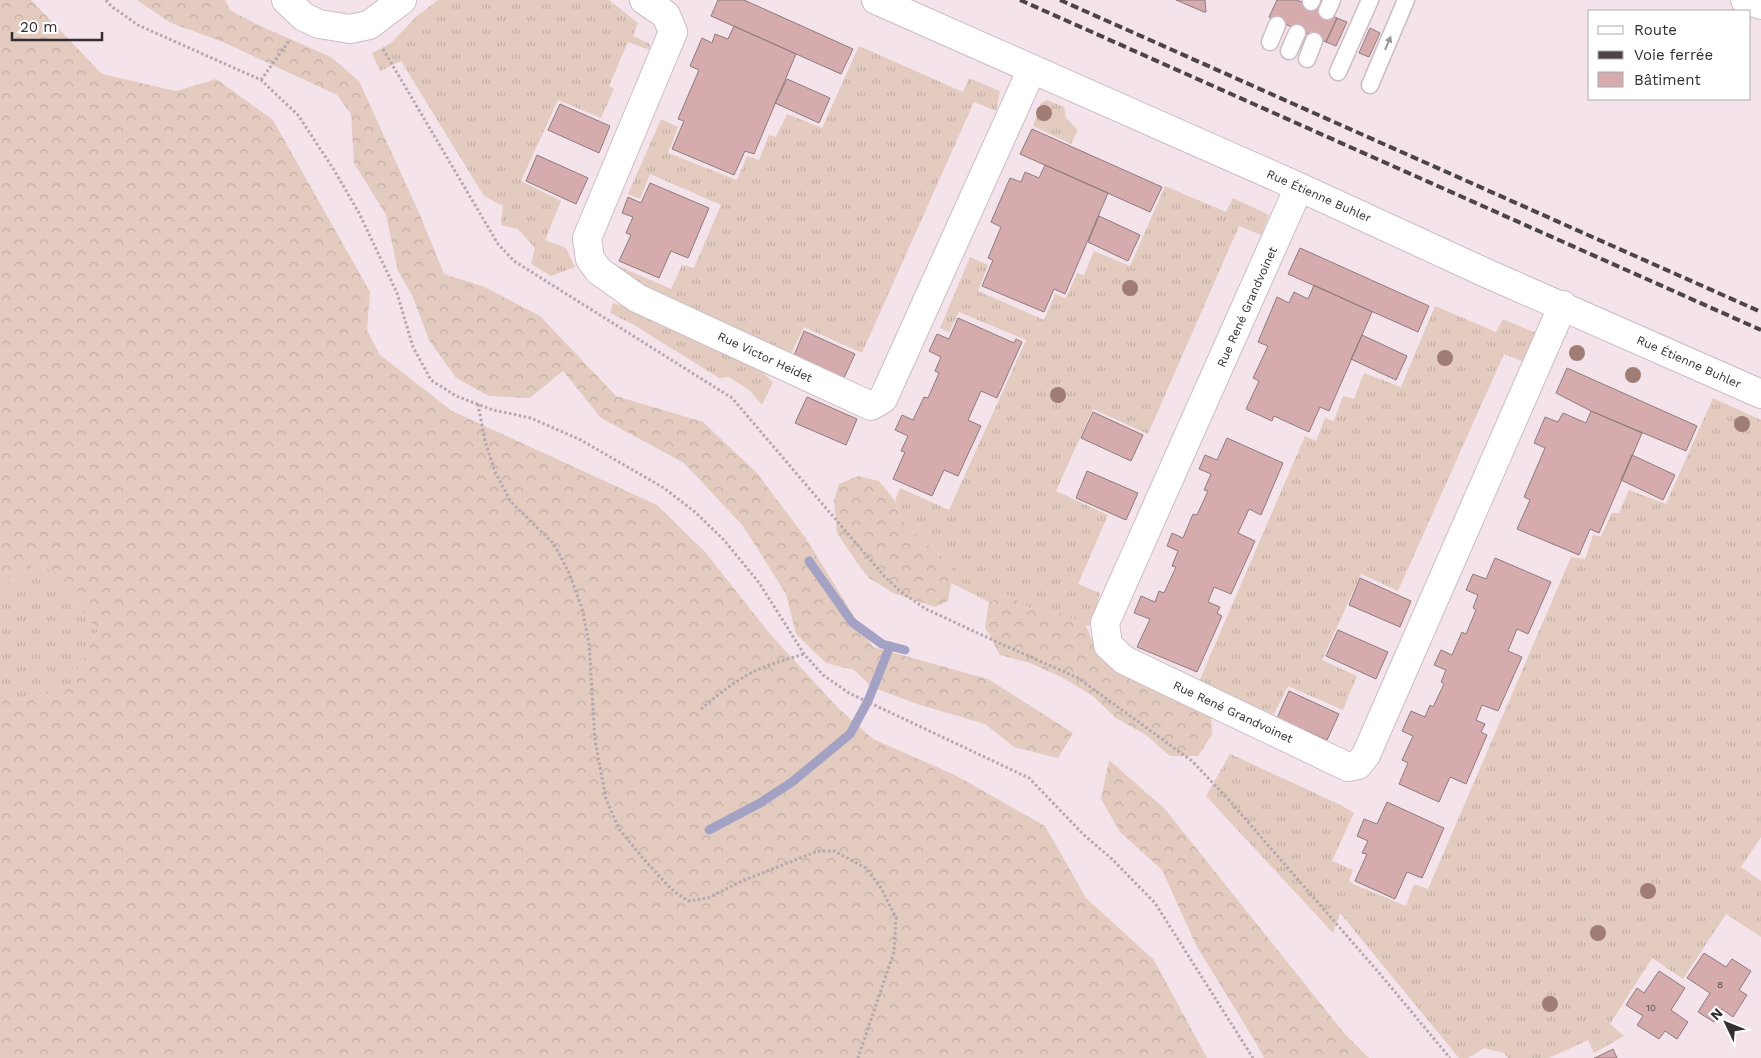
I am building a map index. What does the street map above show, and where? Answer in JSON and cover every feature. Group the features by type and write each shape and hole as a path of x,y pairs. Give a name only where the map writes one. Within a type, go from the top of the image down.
{"street":[{"path":"286,0 304,17 319,24 350,29 369,25 402,0"},
{"name":"Rue Victor Heidet","path":"644,0 666,16 673,32 588,238 590,259 599,271 637,298 870,406 883,399 1032,69"},
{"name":"Rue Étienne Buhler","path":"876,0 1761,394"},
{"path":"1745,0 1761,5"},
{"name":"Rue René Grandvoinet","path":"1299,187 1105,623 1108,645 1124,660 1348,766 1358,765 1366,755 1563,306"}],"lane":[{"path":"1338,72 1370,0"},
{"path":"1370,85 1406,0"},
{"path":"1270,42 1277,24"},
{"path":"1289,51 1297,33"},
{"path":"1307,59 1314,42"}],"path":[{"path":"106,0 111,6 138,25 261,80 298,114 355,206 397,292 413,347 431,380 456,396 493,410 531,418 581,440 664,488 695,512 724,540 760,584 804,654 823,675 849,693 1029,778 1155,903 1253,1058"},
{"path":"369,25 498,244 514,261 732,398 884,576 901,592 926,609 1078,678 1192,761 1228,799 1380,974 1450,1058"},
{"path":"261,80 292,36"},
{"path":"478,404 485,441 495,472 512,502 554,544 569,573 582,608 589,643 596,740 606,799 619,829 642,857 671,889 688,901 708,898 742,881 818,851 834,851 866,868 881,888 896,918 894,952 858,1058"},
{"path":"701,709 725,688 748,674 768,665 804,654"}],"green space":[{"path":"0,0 31,0 102,74 176,91 216,79 273,120 370,292 367,330 380,355 452,411 657,505 706,553 770,634 837,707 873,739 955,775 1045,826 1086,898 1154,960 1207,1058 0,1058 0,692 11,701 70,685 98,630 41,560 0,589"},
{"path":"137,0 225,0 230,10 256,24 331,57 359,81 420,215 444,274 485,287 540,316 616,396 703,422 757,473 805,537 873,647 988,679 1073,733 1058,758 1014,747 985,724 917,704 872,687 854,670 826,663 796,634 786,594 743,526 684,463 601,418 563,371 530,398 489,396 456,378 429,340 412,295 398,271 386,215 354,163 351,114 337,95 223,42 171,23"},
{"path":"438,0 609,0 638,23 633,36 650,44 650,50 628,42 609,86 614,89 601,118 558,100 521,181 561,201 545,240 566,248 575,267 551,276 531,264 535,248 518,229 501,225 503,206 484,196 401,61 380,71 372,53 391,43 416,17"},
{"path":"859,46 963,92 969,78 1000,91 996,111 974,102 862,353 804,327 790,356 640,289 616,265 671,289 682,265 694,268 721,205 650,174 640,199 628,194 661,119 678,127 668,153 737,180 747,156 759,160 769,135 776,137 787,114 822,128"},
{"path":"1047,100 1064,107 1066,118 1078,130 1071,144 1033,126 1040,104"},
{"path":"1165,186 1226,212 1233,198 1269,215 1261,235 1239,226 1148,434 1093,409 1056,491 1108,515 1078,584 1100,593 1092,626 1047,620 1008,595 989,602 951,583 954,568 931,546 923,543 902,519 895,501 900,488 949,510 1026,340 959,312 949,332 940,328 970,257 988,265 978,291 1044,320 1055,294 1066,298 1077,273 1084,275 1094,251 1130,266"},
{"path":"613,303 634,309 753,364 773,382 762,405 749,390 729,377 719,378 634,325 610,313"},
{"path":"1435,306 1496,332 1503,319 1536,333 1525,362 1504,354 1398,591 1361,574 1322,660 1357,676 1343,710 1288,686 1274,714 1249,704 1235,704 1197,686 1305,436 1316,441 1325,418 1334,421 1343,396 1354,399 1364,373 1401,387"},
{"path":"1713,398 1761,420 1761,837 1741,867 1761,881 1761,937 1726,914 1683,979 1652,958 1610,1024 1624,1036 1594,1053 1588,1040 1549,1058 1508,1058 1504,1053 1484,1048 1468,1058 1459,1058 1340,913 1333,933 1206,796 1230,754 1341,805 1354,813 1332,861 1353,870 1349,880 1353,884 1406,906 1414,884 1428,889 1571,557 1585,559 1593,535 1601,536 1612,513 1619,513 1629,490 1666,504"},
{"path":"858,476 879,481 895,501 902,519 923,543 931,546 954,568 948,601 935,607 893,593 869,578 858,564 837,533 834,500 839,484"},
{"path":"41,560 98,630 70,685 11,701 0,692 0,589"},
{"path":"1008,595 1047,619 1060,613 1085,624 1094,645 1111,661 1211,712 1212,735 1198,756 1170,756 1146,735 1116,718 1093,696 1061,677 1030,663 1000,655 985,627 989,602"},
{"path":"1109,760 1165,809 1344,1033 1369,1058 1264,1058 1196,945 1162,870 1120,832 1101,799"}],"building":[{"path":"718,0 744,0 853,49 841,74 711,16"},
{"path":"1176,0 1205,0 1206,12 1204,12"},
{"path":"1277,0 1297,0 1337,18 1326,42 1269,17"},
{"path":"1337,18 1347,22 1336,46 1326,42"},
{"path":"734,26 796,54 754,154 745,151 734,175 672,149 684,121 678,119 699,70 690,66 702,38 712,43 715,34 728,39"},
{"path":"1370,28 1380,33 1369,57 1359,53"},
{"path":"787,79 830,98 819,123 775,103"},
{"path":"560,104 610,126 599,153 548,130"},
{"path":"1032,129 1162,187 1150,212 1020,154"},
{"path":"537,155 588,178 576,204 526,181"},
{"path":"1045,165 1108,193 1065,294 1054,289 1044,312 982,286 993,260 988,258 1001,227 991,222 1010,178 1021,182 1025,172 1039,178"},
{"path":"650,183 709,208 688,258 671,251 659,278 619,261 631,235 626,233 633,217 622,213 628,197 641,203"},
{"path":"1099,216 1140,235 1128,261 1088,242"},
{"path":"1300,248 1429,306 1418,332 1288,274"},
{"path":"1314,285 1372,312 1329,411 1320,407 1309,432 1274,416 1272,421 1246,409 1259,381 1253,378 1268,346 1258,342 1277,297 1289,303 1294,292 1308,299"},
{"path":"958,318 1014,343 1016,339 1022,342 997,398 981,391 968,420 981,426 958,476 944,470 932,496 893,479 905,452 901,451 908,436 895,430 902,415 913,420 924,397 928,398 939,373 935,371 941,357 929,351 937,334 949,339"},
{"path":"804,331 855,354 843,380 793,358"},
{"path":"1362,335 1407,356 1396,380 1351,359"},
{"path":"1567,368 1697,426 1686,451 1591,411 1556,393"},
{"path":"807,397 857,419 846,445 795,423"},
{"path":"1591,411 1642,433 1599,533 1590,529 1579,555 1517,529 1530,500 1524,497 1545,448 1534,443 1545,417 1558,422 1563,413 1586,423"},
{"path":"1093,412 1143,435 1131,461 1081,438"},
{"path":"1227,438 1283,463 1261,515 1249,509 1238,533 1255,541 1231,594 1214,587 1208,602 1220,607 1217,613 1222,616 1197,672 1137,647 1150,619 1134,613 1141,596 1155,602 1159,591 1164,593 1176,567 1172,566 1178,551 1167,546 1172,533 1183,538 1193,514 1197,515 1208,491 1204,490 1211,474 1199,469 1205,455 1217,460"},
{"path":"1632,455 1675,475 1663,500 1621,480"},
{"path":"1087,471 1138,493 1126,520 1076,498"},
{"path":"1495,558 1551,582 1528,634 1517,629 1508,651 1522,657 1498,711 1482,705 1476,720 1485,724 1481,732 1487,735 1466,784 1450,777 1439,802 1399,784 1408,763 1402,760 1413,736 1402,731 1411,711 1425,717 1430,705 1433,707 1444,684 1441,682 1446,670 1434,665 1441,650 1452,655 1462,632 1466,634 1476,610 1473,608 1478,595 1466,590 1473,574 1486,579"},
{"path":"1360,578 1411,601 1400,627 1349,605"},
{"path":"1338,630 1388,652 1376,679 1326,656"},
{"path":"1289,691 1339,714 1327,740 1277,718"},
{"path":"1387,802 1444,828 1422,878 1407,872 1395,899 1355,881 1367,854 1362,853 1368,841 1357,836 1364,819 1377,824"},
{"path":"1704,953 1726,967 1732,959 1751,971 1739,990 1747,995 1733,1017 1722,1009 1714,1022 1698,1012 1710,993 1687,978"},
{"path":"1659,971 1685,988 1671,1010 1688,1022 1677,1039 1665,1031 1659,1039 1637,1025 1643,1016 1626,1005 1637,988 1644,993"},
{"path":"1613,1049 1617,1058 1594,1058 1597,1057"}],"waterway":[{"path":"809,561 852,622 882,644 905,650"},
{"path":"709,830 760,803 792,782 850,734 868,701 890,646"}],"railway":[{"path":"1020,0 1761,330"},
{"path":"1060,0 1761,312"}]}
